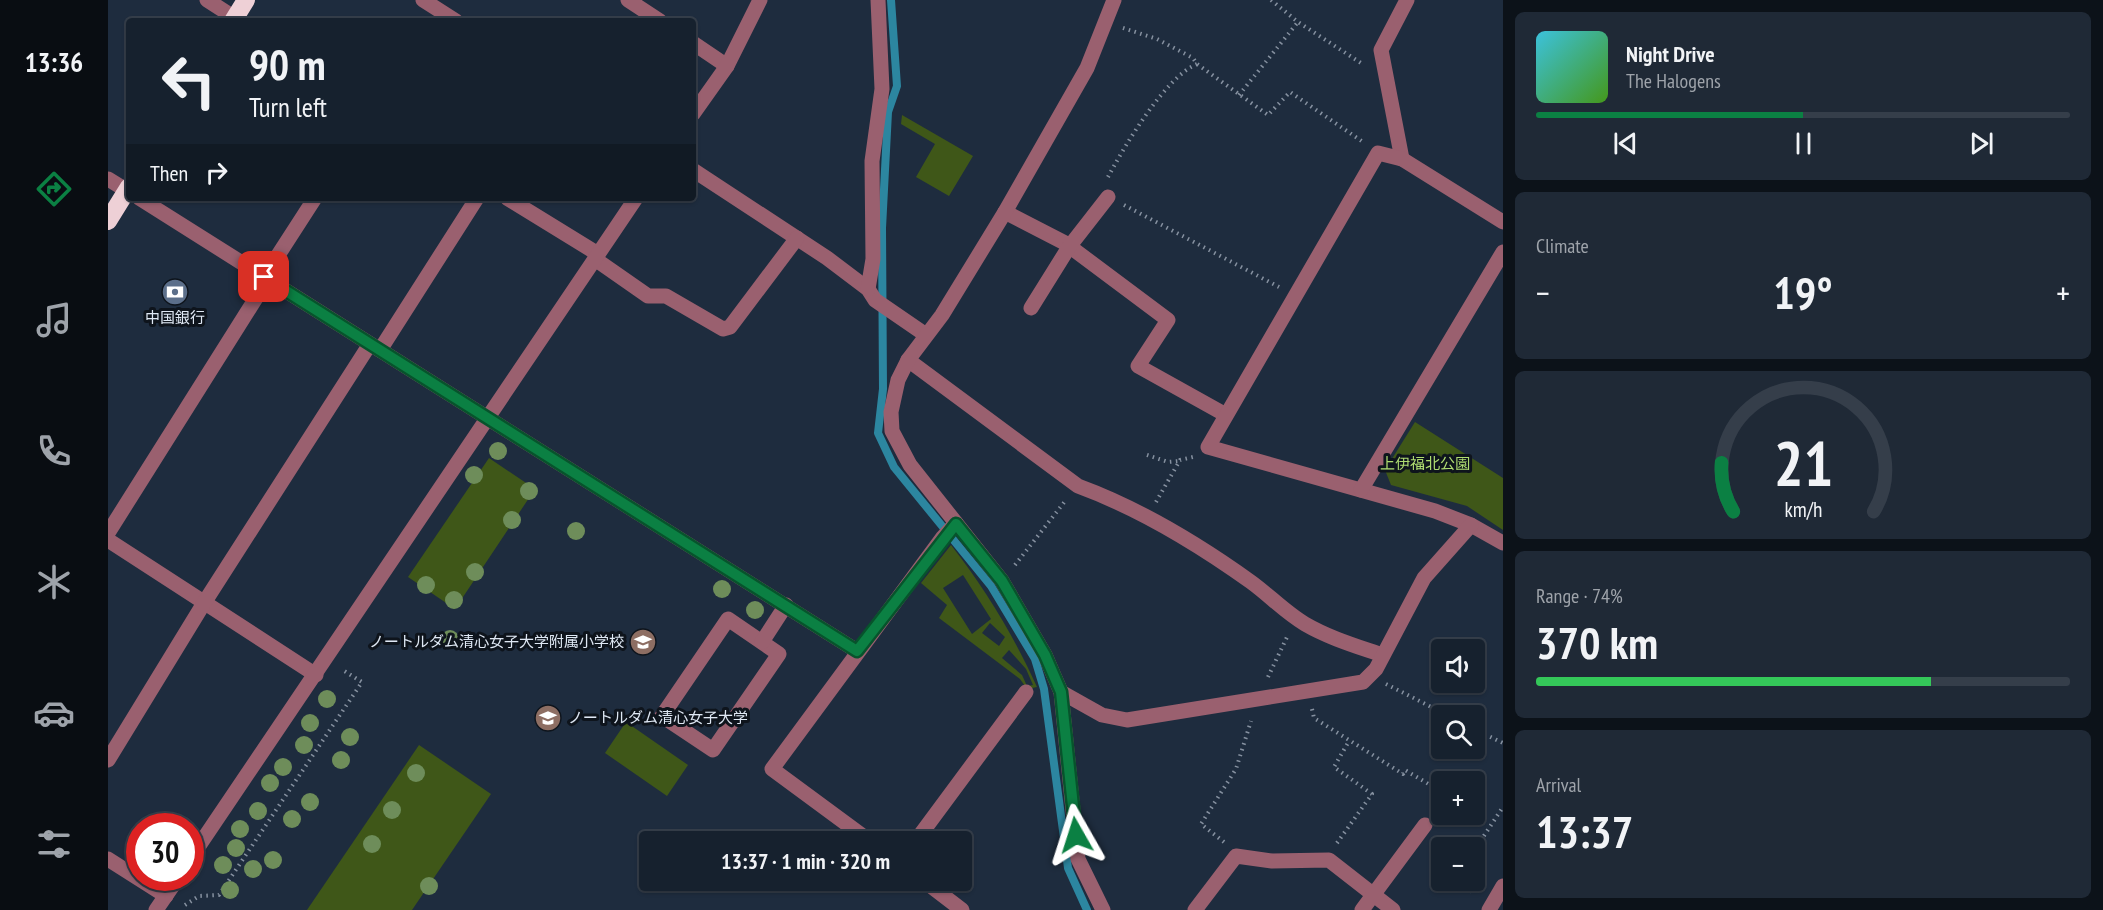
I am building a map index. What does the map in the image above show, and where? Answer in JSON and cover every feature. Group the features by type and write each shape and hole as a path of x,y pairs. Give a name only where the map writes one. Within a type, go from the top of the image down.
{"highway":[{"path":"235,18 246,0"},
{"path":"108,220 126,198"}],"street":[{"path":"207,0 233,18"},
{"path":"423,0 451,18"},
{"path":"628,0 655,18"},
{"path":"696,110 727,66 760,0"},
{"path":"872,294 872,161 882,89 878,0"},
{"path":"1103,910 1078,859 1061,692 1045,655 1002,581 950,529 909,465 892,430 894,393 908,360 942,315 1005,212 1087,68 1114,0"},
{"path":"1402,159 1381,50 1407,0"},
{"path":"696,45 727,66"},
{"path":"1503,222 1402,159 1378,153 1208,447 1435,511 1471,525 1503,543"},
{"path":"696,172 797,238 891,311 927,335"},
{"path":"108,179 126,189"},
{"path":"1031,308 1069,247 1108,197"},
{"path":"145,201 857,651"},
{"path":"108,533 313,201"},
{"path":"108,760 204,603 475,201"},
{"path":"512,201 596,256 648,296 666,296 723,329 730,327 797,238"},
{"path":"204,839 634,201"},
{"path":"1005,212 1069,247 1168,320 1138,366 1226,415"},
{"path":"1361,490 1503,252"},
{"path":"908,360 1078,486 1101,494 1234,571 1296,618 1331,637 1383,655"},
{"path":"1061,692 1102,715 1127,720 1363,682 1383,655 1424,578 1471,525"},
{"path":"856,831 772,769 857,651 950,529"},
{"path":"108,540 316,675"},
{"path":"762,642 786,605"},
{"path":"728,619 762,642 779,654 713,750 662,716 728,619"},
{"path":"923,831 1026,692"},
{"path":"1362,910 1375,896 1425,825"},
{"path":"1195,910 1236,856 1272,861 1329,860 1393,910"},
{"path":"108,859 166,896"},
{"path":"1489,910 1503,886"},
{"path":"156,910 169,891"},
{"path":"937,891 962,910"}],"path":[{"path":"1271,0 1298,22 1369,69 1384,66"},
{"path":"1106,22 1157,39 1193,58 1197,64 1268,116 1290,92 1378,153"},
{"path":"1239,95 1298,22"},
{"path":"1197,64 1188,68 1152,107 1124,148 1102,188 1108,197 1295,296"},
{"path":"1147,455 1168,462 1192,458 1196,453 1208,447"},
{"path":"1146,519 1180,460"},
{"path":"1002,581 1078,486"},
{"path":"1236,856 1233,849 1201,824 1236,769 1257,699 1296,618"},
{"path":"166,896 183,907 199,896 219,895 362,682 326,659"},
{"path":"1370,675 1431,707"},
{"path":"1307,691 1314,718 1403,774 1405,770 1431,785"},
{"path":"1485,734 1503,743"},
{"path":"1329,860 1331,853 1372,794 1334,767 1349,741"},
{"path":"1483,837 1503,807"}],"green space":[{"path":"902,115 973,156 949,196 916,177 935,144 901,124"},
{"name":"上伊福北公園","path":"1415,422 1503,478 1503,530 1467,506 1391,485 1385,470"},
{"path":"489,458 535,489 455,609 408,577"},
{"path":"951,545 998,614 1037,687 1027,689 1020,679 939,618 947,605 921,583","holes":["963,575 991,619 972,634 943,588","990,623 1005,637 999,646 982,633","1009,650 1026,669 1033,685 1027,686 1022,675 1002,658"]},
{"path":"626,722 688,765 667,796 605,753"},
{"path":"419,745 491,794 412,910 307,910"}],"waterway":[{"path":"891,0 897,86 888,112 882,228 883,389 878,433 894,467 991,586 1035,659 1044,689 1068,868 1087,910"}],"place":[{"name":"中国銀行","path":"175,292"},
{"name":"ノートルダム清心女子大学附属小学校","path":"643,642"},
{"name":"ノートルダム清心女子大学","path":"548,718"}],"route":[{"path":"264,277 857,651 956,524 1002,581 1045,655 1061,692 1076,835"}]}
